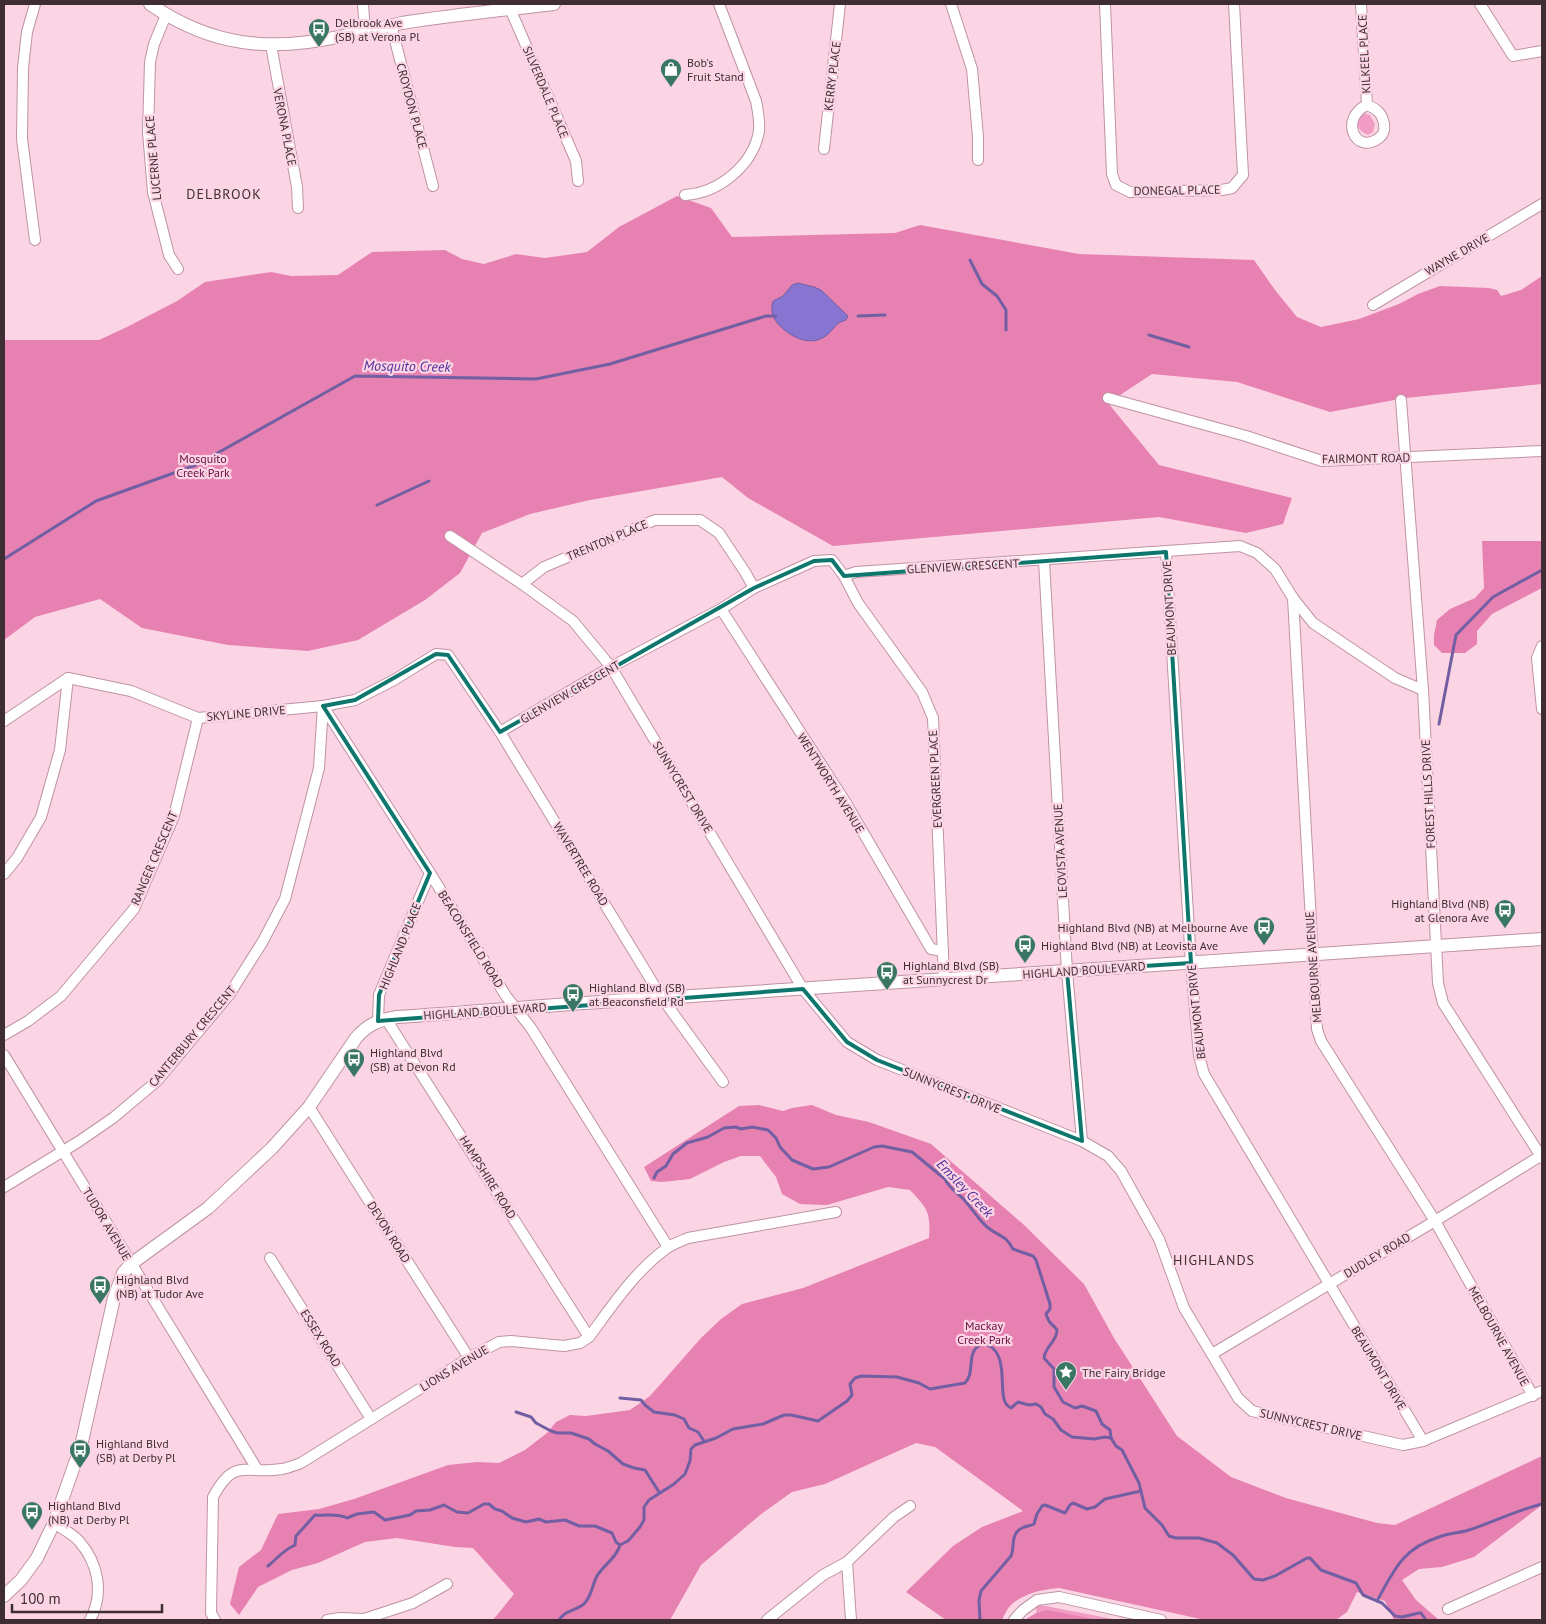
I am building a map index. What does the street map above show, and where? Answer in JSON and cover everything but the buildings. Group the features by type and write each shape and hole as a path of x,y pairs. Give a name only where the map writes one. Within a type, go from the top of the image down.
{"street":[{"path":"35,4 27,32 23,68 22,139 35,240"},
{"path":"150,4 166,15 216,37 244,44 271,45 313,41 391,25 509,6 554,4"},
{"path":"363,4 365,31"},
{"path":"685,195 694,195 718,186 734,174 752,150 759,132 756,101 719,4"},
{"name":"KERRY PLACE","path":"824,149 840,4"},
{"path":"951,4 972,70 978,137 978,160"},
{"name":"DONEGAL PLACE","path":"1105,4 1112,174 1116,185 1130,192 1222,190 1232,188 1243,175 1234,4"},
{"name":"KILKEEL PLACE","path":"1361,4 1367,105"},
{"path":"1480,4 1513,56 1542,51"},
{"name":"SILVERDALE PLACE","path":"509,6 576,161 578,181"},
{"name":"LUCERNE PLACE","path":"166,15 154,44 150,62 148,132 153,192 169,255 178,269"},
{"name":"CROYDON PLACE","path":"391,25 433,186"},
{"name":"VERONA PLACE","path":"271,45 297,187 298,208"},
{"name":"WAYNE DRIVE","path":"1373,305 1542,204"},
{"name":"FAIRMONT ROAD","path":"1108,398 1246,436 1322,461 1542,451"},
{"name":"FOREST HILLS DRIVE","path":"1401,400 1423,690 1438,983 1443,1003 1542,1156"},
{"name":"TRENTON PLACE","path":"522,584 544,567 655,520 700,520 719,533 746,572 754,588"},
{"name":"SUNNYCREST DRIVE","path":"450,536 574,621 611,667 803,989 847,1042 877,1060 1082,1141 1108,1156 1121,1171 1159,1238 1184,1308 1238,1398 1252,1411 1403,1445 1423,1442 1538,1393"},
{"name":"GLENVIEW CRESCENT","path":"500,732 611,667 721,609 754,588 814,561 832,560 844,576 856,572 1044,561 1240,546 1257,553 1275,569 1293,598 1314,623 1395,678 1423,690"},
{"name":"BEAUMONT DRIVE","path":"1166,552 1191,963 1199,1056 1204,1074 1423,1442"},
{"name":"LEOVISTA AVENUE","path":"1044,561 1067,971 1082,1141"},
{"name":"EVERGREEN PLACE","path":"844,576 858,603 922,692 933,718 944,978"},
{"name":"MELBOURNE AVENUE","path":"1293,598 1317,1029 1321,1041 1435,1221 1538,1393"},
{"name":"WENTWORTH AVENUE","path":"721,609 846,803 931,949 943,951"},
{"path":"1542,646 1537,658 1542,709"},
{"name":"SKYLINE DRIVE","path":"68,678 131,691 198,718 323,706 355,700 394,680 436,654"},
{"name":"WAVERTREE ROAD","path":"436,654 448,655 500,732 662,998 723,1082"},
{"path":"4,722 68,678"},
{"path":"4,874 17,858 41,817 60,750 68,678"},
{"name":"BEACONSFIELD ROAD","path":"323,706 506,996 531,1028 668,1247"},
{"name":"CANTERBURY CRESCENT","path":"4,1187 78,1142 113,1118 157,1081 229,995 263,941 285,899 319,768 323,706"},
{"name":"RANGER CRESCENT","path":"4,1035 28,1021 62,996 134,909 174,816 198,718"},
{"name":"HIGHLAND PLACE","path":"382,1020 379,996 430,873"},
{"name":"HIGHLAND BOULEVARD","path":"382,1020 944,978 1312,956 1542,939"},
{"path":"4,1596 21,1580 37,1558 54,1523 81,1446 114,1298 123,1273 131,1264 208,1208 272,1148 309,1107 356,1038 364,1029 382,1020"},
{"name":"HAMPSHIRE ROAD","path":"382,1020 402,1042 589,1336"},
{"name":"TUDOR AVENUE","path":"4,1055 257,1469"},
{"name":"DEVON ROAD","path":"309,1107 469,1358"},
{"name":"DUDLEY ROAD","path":"1212,1354 1542,1156"},
{"name":"LIONS AVENUE","path":"215,1620 211,1613 213,1497 222,1481 241,1468 281,1469 301,1463 469,1358 499,1342 511,1341 564,1346 580,1342 589,1336 632,1281 668,1247 688,1238 836,1212"},
{"name":"ESSEX ROAD","path":"270,1258 372,1419"},
{"path":"767,1620 823,1575 847,1562 894,1516 910,1506"},
{"path":"54,1523 79,1541 96,1568 99,1586 95,1611 90,1620"},
{"path":"847,1562 851,1620"},
{"path":"1448,1609 1542,1567"},
{"path":"327,1620 340,1618 364,1620 413,1603 448,1584"},
{"path":"1014,1620 1023,1610 1037,1600 1059,1596 1161,1620"}],"highlighted area":[{"path":"1166,552 1191,963 1067,971 1082,1141 877,1060 847,1042 803,989 378,1021 379,995 430,873 323,706 355,700 436,654 448,655 500,732 754,588 814,561 832,560 844,576"}],"shaded area":[{"path":"1362,113 1370,115 1375,124 1373,132 1368,135 1361,131 1358,126 1358,120"},
{"path":"798,283 821,290 848,316 846,320 837,324 822,338 816,340 803,340 790,334 774,318 772,311 773,301 783,296 792,285"},
{"path":"1035,1604 1118,1620 1038,1620"}],"green space":[{"name":"Mosquito Creek Park","path":"677,196 711,208 732,237 895,233 920,225 1079,254 1254,260 1297,317 1321,327 1359,319 1440,286 1489,288 1497,290 1501,296 1521,290 1542,276 1542,384 1405,398 1330,412 1237,382 1152,374 1108,403 1159,465 1292,498 1283,524 1246,533 1159,517 833,546 748,498 722,477 590,500 530,514 482,533 460,573 425,600 358,640 308,651 228,645 142,628 100,599 35,617 4,640 4,340 99,340 177,301 205,282 271,272 291,276 338,275 372,252 445,250 462,259 484,264 516,254 545,258 587,252 619,227"},
{"path":"1482,541 1542,541 1542,588 1492,614 1477,631 1477,644 1465,653 1442,653 1434,645 1437,620 1450,609 1475,598 1484,588"},
{"name":"Mackay Creek Park","path":"759,1105 783,1111 812,1105 836,1115 869,1122 931,1144 1023,1224 1084,1284 1114,1338 1177,1436 1231,1477 1286,1498 1377,1523 1395,1525 1542,1456 1542,1505 1474,1557 1442,1567 1419,1569 1402,1580 1416,1600 1439,1620 1394,1620 1385,1601 1357,1592 1347,1612 1336,1620 1205,1620 1059,1588 1040,1591 1020,1598 1009,1607 1002,1620 946,1620 906,1592 953,1546 982,1527 1023,1511 935,1447 916,1443 825,1484 792,1492 760,1515 701,1565 670,1620 493,1620 514,1594 473,1548 397,1538 365,1542 318,1563 292,1570 258,1587 239,1615 230,1604 239,1567 261,1550 278,1514 319,1509 354,1499 448,1465 477,1462 499,1463 525,1450 547,1433 556,1422 570,1415 586,1416 630,1410 650,1396 701,1338 721,1319 742,1304 803,1288 929,1238 927,1211 910,1190 888,1187 827,1205 800,1204 782,1194 776,1177 760,1156 741,1156 724,1162 690,1179 662,1182 651,1181 644,1167 739,1106"},
{"path":"1047,1610 1098,1620 1025,1620 1036,1613"}],"waterway":[{"path":"970,260 982,284 997,296 1006,310 1006,330"},
{"name":"Mosquito Creek","path":"858,316 885,315"},
{"name":"Mosquito Creek","path":"4,559 96,501 196,465 355,376 536,379 610,364 766,316 776,316"},
{"path":"1149,335 1189,347"},
{"path":"377,505 429,481"},
{"path":"1439,724 1456,635 1493,597 1542,570"},
{"name":"Emsley Creek","path":"654,1178 657,1172 666,1166 673,1154 687,1143 708,1137 724,1128 736,1127 741,1129 752,1127 768,1130 792,1160 813,1169 829,1167 874,1147 882,1146 912,1152 945,1179 949,1186 964,1199 987,1227 1005,1238 1013,1249 1033,1256 1036,1260 1050,1304 1050,1309 1046,1314 1057,1330 1055,1338 1046,1350 1044,1358 1054,1369 1054,1387 1063,1402 1075,1408 1082,1406 1096,1411 1102,1424 1110,1430 1111,1438"},
{"path":"559,1620 564,1614 587,1601 595,1579 600,1572 616,1554 620,1545 628,1541 640,1527 644,1520 644,1507 649,1500 674,1484 685,1474 690,1461 691,1449 695,1445 716,1438 733,1429 763,1424 784,1415 818,1421 847,1401 852,1395 850,1384 855,1378 862,1376 897,1377 919,1383 930,1389 965,1383 970,1374 972,1355 978,1346 984,1344 994,1349 998,1355 1002,1370 1004,1399 1008,1406 1011,1408 1018,1402 1029,1405 1036,1404 1041,1407 1045,1414 1053,1419 1061,1430 1072,1437 1111,1438 1116,1446 1122,1450 1139,1483 1145,1508 1162,1525 1169,1536 1176,1538 1199,1538 1217,1543 1233,1555 1254,1579 1263,1580 1275,1576 1310,1558 1321,1570 1356,1583 1363,1595 1382,1603 1395,1616 1402,1617 1421,1613 1426,1620"},
{"path":"620,1398 641,1400 654,1412 675,1415 684,1419 689,1428 698,1432 704,1441"},
{"path":"516,1412 531,1417 536,1423 551,1431 571,1433 589,1439 608,1451 623,1464 645,1470 659,1492"},
{"path":"980,1620 979,1600 981,1591 1011,1556 1014,1537 1018,1531 1034,1524 1042,1506 1045,1505 1065,1513 1073,1503 1087,1509 1095,1507 1105,1499 1141,1491"},
{"path":"268,1566 295,1545 296,1536 315,1515 336,1515 347,1518 357,1514 374,1512 385,1520 444,1505 457,1512 468,1513 484,1504 489,1504 512,1518 526,1522 539,1519 546,1522 565,1520 579,1526 595,1526 612,1533 616,1542 620,1545"},
{"path":"1377,1601 1395,1570 1408,1554 1417,1547 1443,1536 1469,1530 1542,1504"}],"place":[{"name":"Delbrook Ave (SB) at Verona Pl","path":"319,48"},
{"name":"Bob's Fruit Stand","path":"671,88"},
{"name":"Highland Blvd (NB) at Glenora Ave","path":"1505,929"},
{"name":"Highland Blvd (NB) at Melbourne Ave","path":"1264,946"},
{"name":"Highland Blvd (NB) at Leovista Ave","path":"1025,964"},
{"name":"Highland Blvd (SB) at Sunnycrest Dr","path":"887,991"},
{"name":"Highland Blvd (SB) at Beaconsfield Rd","path":"573,1013"},
{"name":"Highland Blvd (SB) at Devon Rd","path":"354,1078"},
{"name":"Highland Blvd (NB) at Tudor Ave","path":"100,1305"},
{"name":"The Fairy Bridge","path":"1066,1391"},
{"name":"Highland Blvd (SB) at Derby Pl","path":"80,1469"},
{"name":"Highland Blvd (NB) at Derby Pl","path":"32,1531"}],"district":[{"name":"DELBROOK","path":"224,194"},
{"name":"HIGHLANDS","path":"1214,1260"}]}
